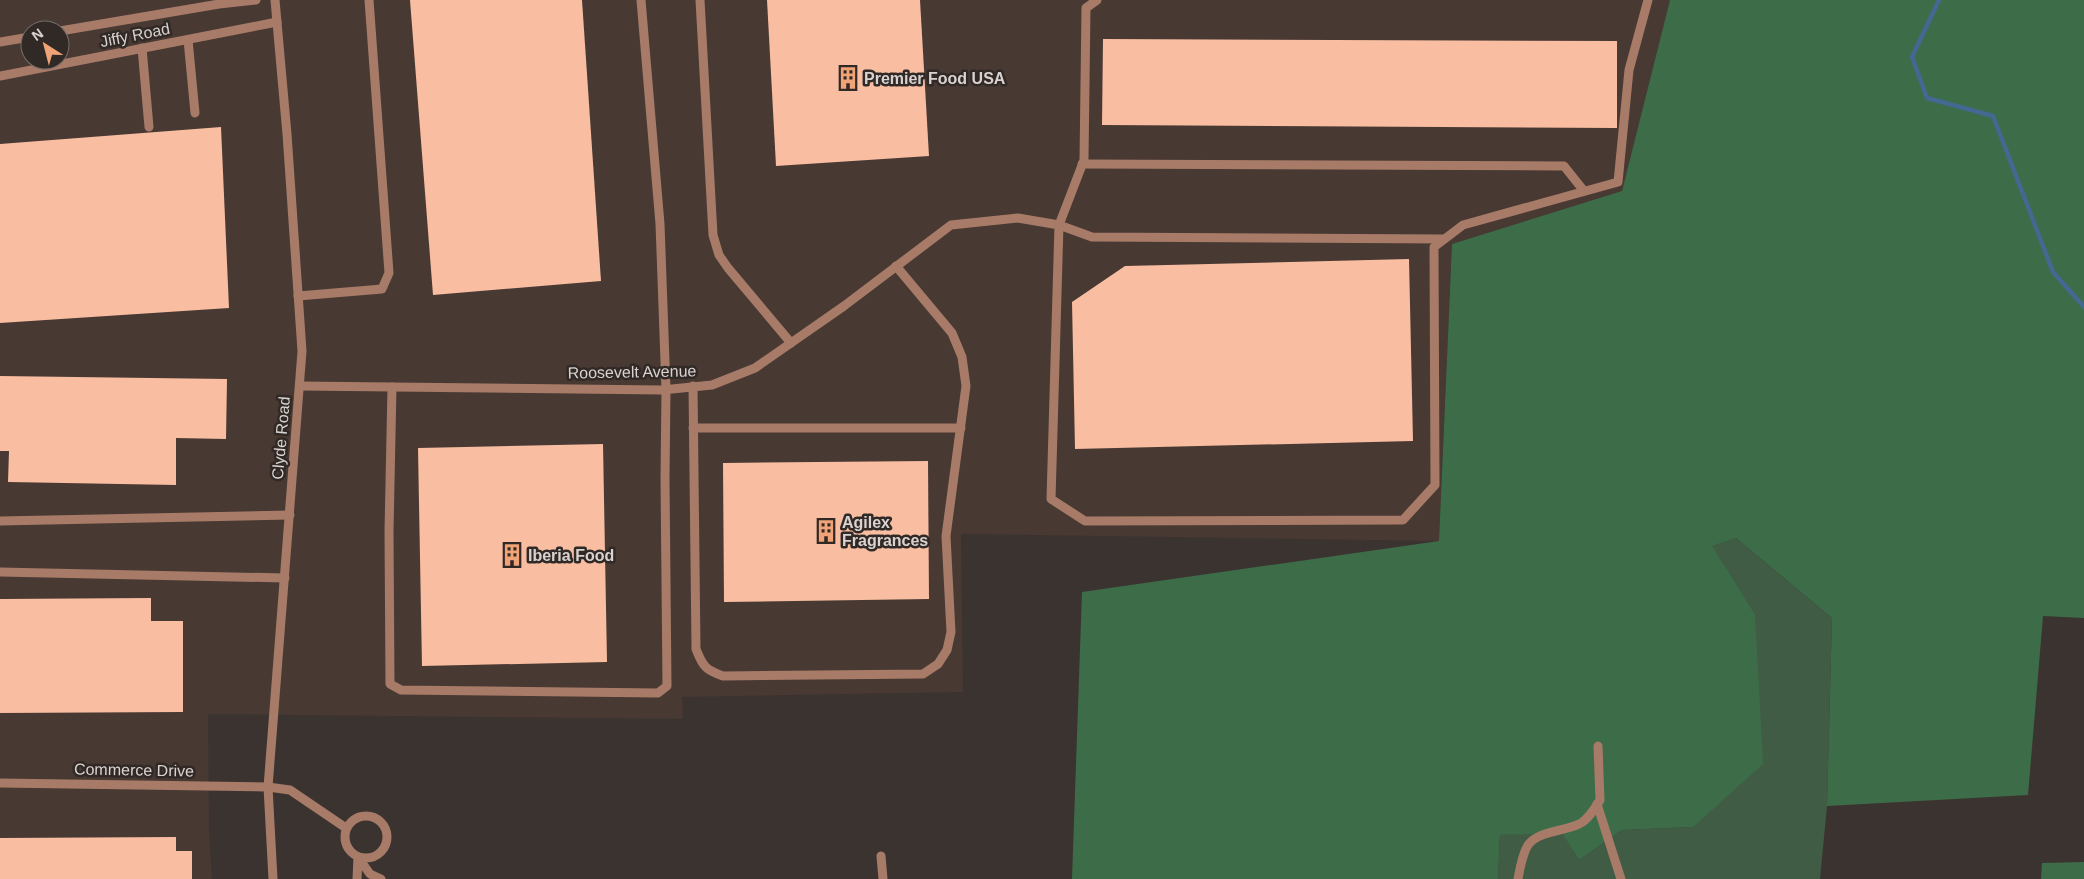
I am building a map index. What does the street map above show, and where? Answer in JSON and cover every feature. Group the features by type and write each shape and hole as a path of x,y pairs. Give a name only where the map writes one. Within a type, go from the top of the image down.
{"street":[{"path":"70,30 220,4 256,0"},
{"name":"Clyde Road","path":"273,879 268,787 302,350 287,134 275,0"},
{"path":"298,296 382,289 389,273 369,0"},
{"path":"392,387 389,531 390,684 401,690 648,693 658,693 668,686 665,478 666,389 660,224 641,0"},
{"path":"700,0 713,235 719,255 728,268 791,343"},
{"path":"1097,0 1086,8 1084,160 1058,225 1051,499 1085,521 1403,520 1435,485 1434,247 1463,224 1618,182 1629,70 1648,0"},
{"name":"Jiffy Road","path":"0,76 277,22"},
{"path":"0,42 20,39"},
{"path":"188,40 195,113"},
{"path":"142,48 150,128"},
{"path":"1082,164 1564,166 1584,192"},
{"name":"Roosevelt Avenue","path":"300,386 666,389 712,385 755,368 844,306 951,224 1018,218 1058,225 1092,236 1444,239"},
{"path":"693,386 696,649 701,661 708,670 723,676 923,674 938,664 947,650 950,632 946,536 966,386 962,357 952,333 896,266"},
{"path":"693,428 961,428"},
{"path":"0,521 290,515"},
{"path":"0,572 285,578"},
{"path":"1518,879 1524,854 1529,844 1535,839 1548,834 1581,824 1600,800 1598,746"},
{"name":"Commerce Drive","path":"0,782 268,787 290,790 346,828"},
{"path":"1597,804 1621,879"},
{"path":"370,816 377,818 386,829 387,843 379,855 365,859 358,857 352,854 345,842 346,828 356,818 370,816"},
{"path":"881,856 882,879"},
{"path":"357,879 358,857"},
{"path":"358,857 370,874 382,879"}],"shaded area":[{"path":"0,0 1670,0 1622,191 1452,244 1439,541 961,534 963,692 682,697 683,719 208,714 209,830 212,879 0,879"}],"green space":[{"path":"1670,0 2084,0 2084,618 2043,616 2028,795 1827,806 1832,618 1736,538 1712,546 1755,614 1763,764 1693,827 1622,830 1579,860 1562,833 1500,835 1498,879 1072,879 1082,592 1439,541 1452,244 1622,191"},
{"path":"1736,538 1832,618 1827,806 1820,879 1498,879 1500,835 1562,832 1579,860 1622,830 1693,827 1755,614 1711,546"},
{"path":"2084,862 2084,879 2041,879 2042,863"}],"building":[{"path":"410,0 582,0 601,281 433,295"},
{"name":"Premier Food USA","path":"767,0 920,0 929,156 776,166"},
{"path":"1103,39 1617,41 1617,128 1102,125"},
{"path":"221,127 229,308 0,323 0,144"},
{"path":"1409,259 1413,441 1075,449 1072,302 1125,266"},
{"path":"0,376 227,379 226,439 176,438 176,485 8,482 9,451 0,451"},
{"name":"Iberia Food","path":"603,444 607,662 422,666 418,448"},
{"name":"Agilex Fragrances","path":"928,461 929,599 724,602 723,463"},
{"path":"151,598 151,621 183,621 183,712 0,713 0,599"},
{"path":"176,837 176,851 192,851 192,879 0,879 0,838"}],"waterway":[{"path":"1939,0 1912,57 1927,98 1993,116 2053,272 2084,307"}],"place":[{"name":"Premier Food USA","path":"848,78"},
{"name":"Agilex Fragrances","path":"826,531"},
{"name":"Iberia Food","path":"512,555"}]}
